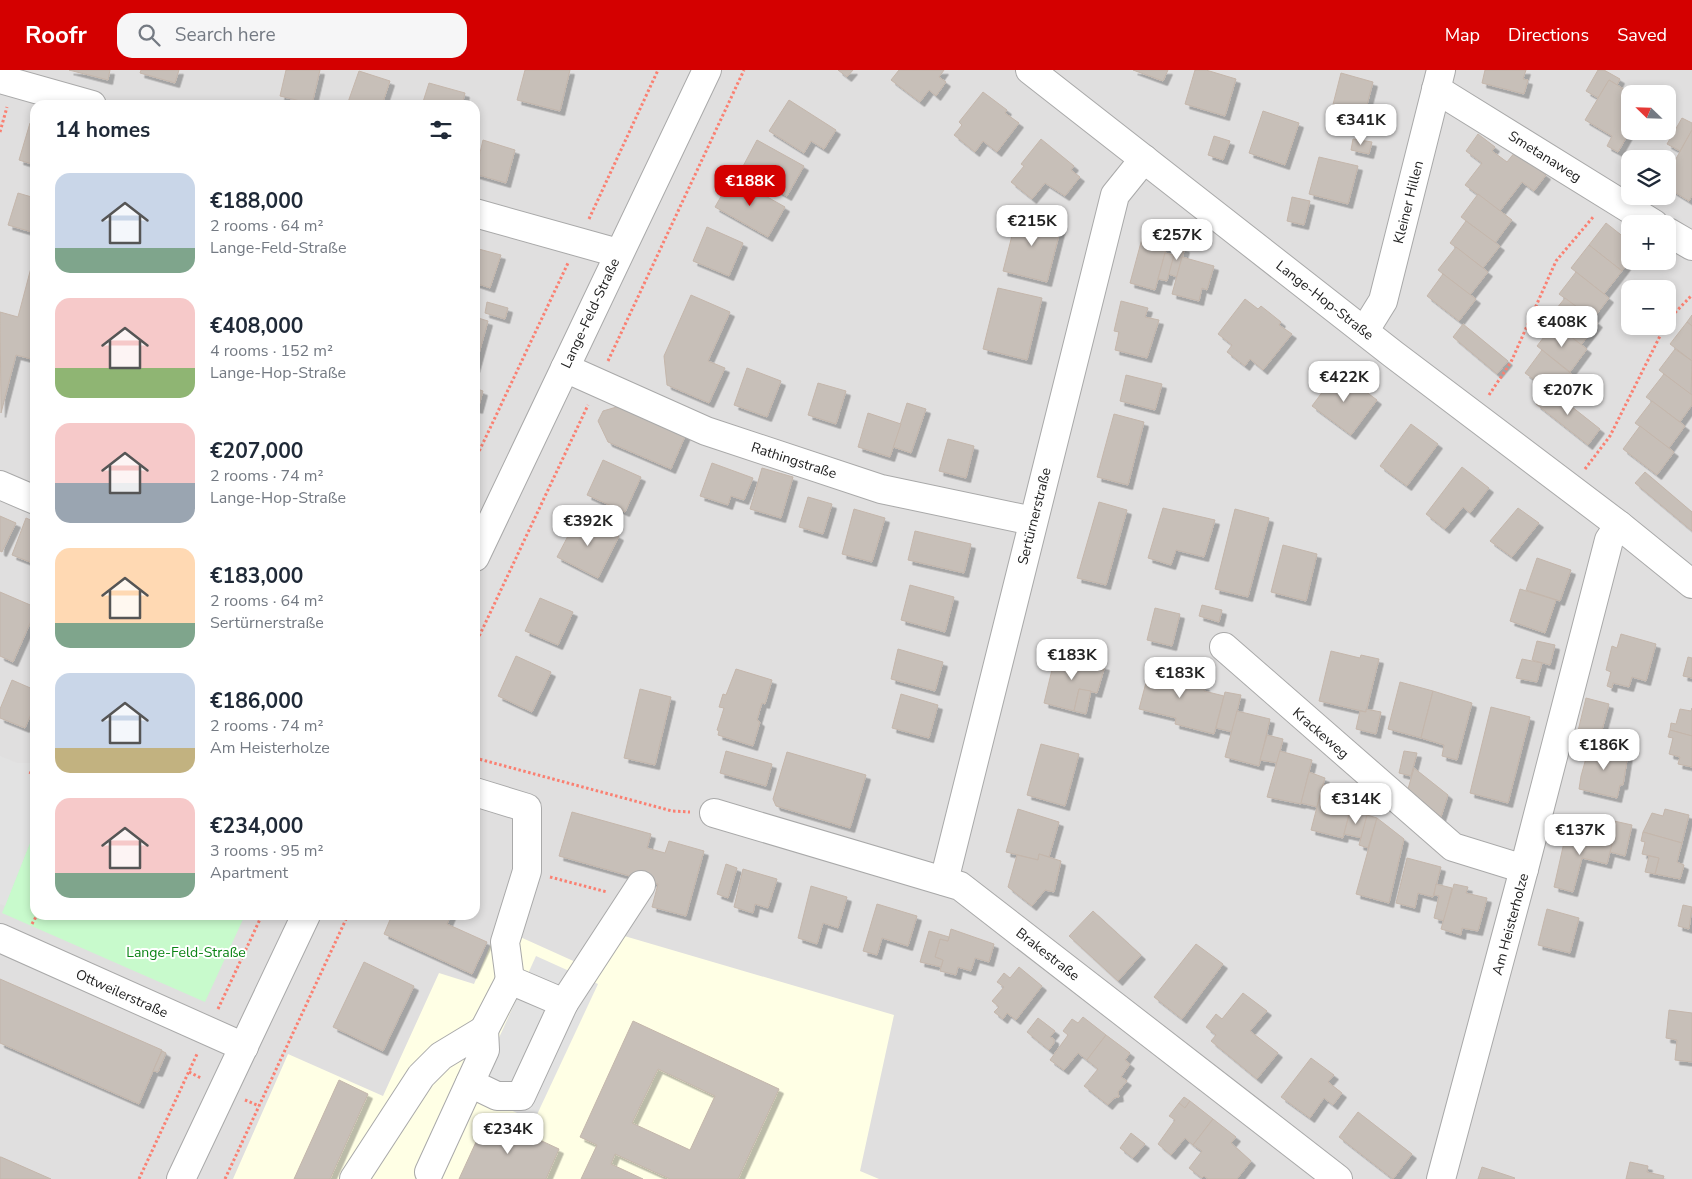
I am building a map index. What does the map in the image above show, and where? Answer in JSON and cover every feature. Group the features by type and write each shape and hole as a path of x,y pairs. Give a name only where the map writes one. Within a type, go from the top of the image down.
{"street":[{"name":"Lange-Feld-Straße","path":"480,546 618,253 707,70"},
{"name":"Lange-Hop-Straße","path":"1030,70 1474,416 1619,525 1692,584"},
{"path":"0,79 74,100"},
{"name":"Smetanaweg","path":"1439,80 1640,215"},
{"name":"Kleiner Hillen","path":"1365,330 1383,301 1439,80"},
{"name":"Sertürnerstraße","path":"944,881 1115,195 1144,159"},
{"path":"480,215 618,253"},
{"path":"1676,237 1692,246"},
{"name":"Rathingstraße","path":"565,368 706,431 881,489 1033,521"},
{"path":"0,485 30,498"},
{"name":"Am Heisterholze","path":"1441,1179 1609,540 1619,525"},
{"name":"Krackeweg","path":"1224,647 1452,847 1524,869"},
{"path":"429,1172 485,1050 484,1030 510,980 505,942 527,871 527,808 480,794"},
{"name":"Brakestraße","path":"714,813 960,886 1338,1179"},
{"path":"470,1083 497,1096 521,1096 564,1003 636,892"},
{"path":"181,1179 304,920"},
{"name":"Ottweilerstraße","path":"0,938 244,1047"},
{"path":"510,980 564,1003"},
{"path":"354,1179 421,1076 442,1056 484,1030"}],"path":[{"path":"480,634 744,70"},
{"path":"1474,416 1511,362 1556,261 1611,197"},
{"path":"1676,312 1692,295"},
{"path":"1570,489 1610,436 1660,335"},
{"path":"480,759 672,811 714,813"},
{"path":"527,871 636,892"},
{"path":"225,1179 346,920"}],"shaded area":[{"path":"0,70 1692,70 1692,1179 0,1179"},
{"path":"0,756 17,763 30,763 30,843 5,906 0,904"},
{"path":"498,927 600,973 621,935 894,1015 860,1171 879,1179 233,1179 288,1054 383,1096 439,973 474,984"},
{"path":"536,956 598,984 534,1121 474,1093"}],"green space":[{"name":"Lange-Feld-Straße","path":"30,843 30,920 243,920 205,1002 2,913"}],"building":[{"path":"69,70 110,70 108,80"},
{"path":"141,70 179,70 175,83 140,73"},
{"path":"286,70 320,70 313,100 296,100 280,96"},
{"path":"525,70 570,70 560,111 517,100"},
{"path":"838,70 853,70 847,77"},
{"path":"899,70 944,70 939,77 946,82 936,96 929,90 920,102 891,80"},
{"path":"1133,70 1168,70 1163,81"},
{"path":"1195,70 1206,70 1236,79 1225,116 1185,104"},
{"path":"1485,70 1526,70 1523,79 1528,80 1524,94 1482,83"},
{"path":"1598,70 1604,70 1620,79 1617,85 1609,80 1598,98 1586,91"},
{"path":"359,71 390,81 384,100 349,100"},
{"path":"1341,73 1373,82 1360,132 1328,124"},
{"path":"1609,80 1621,87 1621,140 1625,140 1618,152 1607,146 1612,136 1585,120"},
{"path":"429,83 465,93 463,100 424,100"},
{"path":"983,92 1007,110 1005,113 1019,123 997,152 983,141 975,152 954,135 962,125 959,122"},
{"path":"789,100 836,130 824,149 811,141 804,153 769,131"},
{"path":"1263,111 1299,123 1285,165 1249,153"},
{"path":"1682,118 1692,123 1692,130 1680,151 1667,144 1669,140 1676,140 1676,128"},
{"path":"30,123 30,163 19,160"},
{"path":"1692,130 1692,196 1689,201 1676,193 1676,159"},
{"path":"1478,134 1495,147 1492,151 1507,162 1515,152 1546,175 1534,191 1522,182 1500,211 1465,185 1482,163 1466,151"},
{"path":"1214,136 1230,141 1223,160 1208,155"},
{"path":"1041,139 1074,166 1071,170 1080,177 1065,196 1045,183 1032,199 1011,182 1024,166 1021,164"},
{"path":"1353,139 1372,142 1369,154 1351,150"},
{"path":"483,140 515,150 506,183 480,175 480,153"},
{"path":"757,140 804,166 787,196 741,170"},
{"path":"1319,157 1358,166 1348,204 1309,194"},
{"path":"732,177 785,207 768,237 715,207"},
{"path":"18,193 30,197 30,232 8,225"},
{"path":"1478,194 1512,220 1495,243 1461,217"},
{"path":"1292,197 1310,201 1304,225 1287,221"},
{"path":"1018,212 1062,223 1047,282 1003,271"},
{"path":"1466,221 1500,246 1483,268 1450,243"},
{"path":"1606,223 1621,235 1622,271 1589,245"},
{"path":"707,227 743,243 729,276 693,261"},
{"path":"1143,235 1168,242 1155,290 1130,283"},
{"path":"1176,245 1185,248 1177,277 1168,274"},
{"path":"1589,245 1622,271 1604,294 1571,268"},
{"path":"1456,247 1488,272 1470,295 1438,270"},
{"path":"480,249 501,255 490,288 480,285"},
{"path":"1165,253 1174,255 1167,281 1158,279"},
{"path":"1182,257 1214,266 1207,290 1202,288 1199,301 1172,294"},
{"path":"30,272 30,359 16,355 1,413 0,312 18,317"},
{"path":"1576,272 1609,298 1593,319 1559,294"},
{"path":"1443,274 1476,299 1459,321 1427,296"},
{"path":"998,288 1042,298 1027,360 983,349"},
{"path":"691,295 730,312 708,361 725,368 709,403 667,385 664,356"},
{"path":"1565,298 1598,323 1581,345 1548,319"},
{"path":"1245,299 1258,309 1261,306 1281,322 1279,325 1292,334 1263,370 1250,359 1245,366 1227,352 1232,345 1218,334"},
{"path":"1121,301 1148,308 1145,317 1159,320 1147,358 1115,350 1119,332 1114,331"},
{"path":"487,302 508,308 505,319 485,313"},
{"path":"1692,315 1692,326 1687,322"},
{"path":"480,319 488,321 480,350"},
{"path":"1687,322 1692,326 1692,361 1670,344"},
{"path":"1463,324 1508,361 1497,374 1453,337"},
{"path":"1554,324 1587,349 1570,372 1537,346"},
{"path":"1675,349 1692,361 1691,395 1659,370"},
{"path":"1542,350 1574,376 1559,397 1525,373"},
{"path":"747,368 781,381 767,417 734,405"},
{"path":"1338,371 1377,400 1351,435 1312,406"},
{"path":"1664,374 1692,395 1692,405 1680,422 1646,397"},
{"path":"1126,375 1162,384 1155,410 1120,401"},
{"path":"818,383 846,391 836,424 808,415"},
{"path":"1548,388 1600,429 1588,445 1536,404"},
{"path":"480,390 483,391 480,402"},
{"path":"1652,401 1685,426 1669,448 1635,423"},
{"path":"907,403 926,409 911,453 893,447"},
{"path":"620,406 686,434 671,469 608,442 598,421 603,411"},
{"path":"868,413 901,424 890,457 858,447"},
{"path":"1114,414 1144,422 1128,485 1097,477"},
{"path":"1411,424 1438,444 1407,486 1380,466"},
{"path":"1640,426 1674,452 1657,475 1623,449"},
{"path":"948,439 974,446 966,478 939,471"},
{"path":"603,460 641,477 625,512 587,495"},
{"path":"712,463 753,478 744,500 731,496 728,505 700,496"},
{"path":"1462,467 1489,488 1470,513 1463,507 1445,529 1426,514"},
{"path":"762,468 793,477 781,518 750,509"},
{"path":"1645,472 1692,512 1692,531 1635,483"},
{"path":"808,497 832,504 823,534 799,527"},
{"path":"1099,502 1127,510 1106,585 1077,578"},
{"path":"1163,508 1215,520 1204,557 1176,550 1171,565 1148,558"},
{"path":"1518,508 1539,523 1512,557 1490,541"},
{"path":"854,509 885,518 872,562 842,554"},
{"path":"1235,509 1269,518 1248,597 1215,589"},
{"path":"579,515 619,536 598,578 557,557"},
{"path":"0,516 16,523 2,552 0,551"},
{"path":"26,518 30,520 30,562 12,555"},
{"path":"915,531 971,544 964,573 908,560"},
{"path":"1283,545 1317,554 1306,601 1271,592"},
{"path":"1537,558 1571,570 1560,601 1526,590"},
{"path":"910,585 954,597 945,632 901,620"},
{"path":"1520,589 1556,600 1545,633 1510,621"},
{"path":"0,592 30,605 30,623 13,662 0,656"},
{"path":"540,598 573,612 558,645 525,631"},
{"path":"1202,605 1222,610 1219,622 1199,616"},
{"path":"1155,608 1180,614 1172,646 1147,640"},
{"path":"1621,634 1656,644 1646,681 1632,677 1629,687 1613,683 1612,688 1607,686 1611,672 1606,670 1612,646 1617,648"},
{"path":"1537,641 1555,645 1550,665 1532,660"},
{"path":"898,649 943,662 935,691 891,679"},
{"path":"1331,651 1360,658 1361,655 1379,659 1366,712 1319,701"},
{"path":"1056,653 1105,666 1097,693 1079,689 1074,711 1044,703"},
{"path":"516,656 551,672 532,712 498,696"},
{"path":"1688,657 1692,658 1692,678 1683,676"},
{"path":"1522,659 1542,663 1537,682 1516,678"},
{"path":"1152,660 1174,665 1171,676 1205,686 1204,691 1224,696 1214,734 1175,724 1176,718 1139,709"},
{"path":"736,669 772,680 765,704 762,703 757,720 760,722 753,746 718,735 719,731 717,730 724,708 719,707 723,694 726,695"},
{"path":"12,680 30,688 30,716 25,728 0,718 0,709"},
{"path":"1400,682 1433,691 1421,738 1388,729"},
{"path":"640,689 671,697 655,765 624,758"},
{"path":"1079,689 1091,691 1086,714 1074,711"},
{"path":"1433,691 1472,703 1457,760 1442,756 1444,745 1421,738"},
{"path":"1225,692 1241,695 1232,732 1216,728"},
{"path":"901,694 938,705 929,738 892,728"},
{"path":"1586,698 1609,704 1599,741 1577,735"},
{"path":"1491,707 1530,717 1508,803 1470,793"},
{"path":"1692,708 1692,736 1670,730 1671,723 1676,724 1680,709 1691,711"},
{"path":"1366,709 1381,712 1376,734 1356,729 1360,711 1366,712"},
{"path":"1237,711 1270,719 1259,766 1225,757"},
{"path":"1670,730 1692,736 1692,767 1678,764 1680,757 1669,754 1673,738 1668,737"},
{"path":"1267,735 1283,739 1277,763 1260,760"},
{"path":"1041,744 1079,754 1065,806 1027,795"},
{"path":"1590,744 1628,754 1623,785 1620,785 1617,798 1579,789"},
{"path":"726,751 772,764 766,786 720,773"},
{"path":"1280,751 1312,760 1301,804 1267,797"},
{"path":"1404,751 1417,753 1411,776 1399,773"},
{"path":"787,752 866,775 850,828 776,806 773,799"},
{"path":"1414,768 1448,795 1441,817 1408,789"},
{"path":"1309,772 1325,778 1317,807 1301,803"},
{"path":"1323,784 1354,796 1343,838 1311,830"},
{"path":"1018,809 1059,822 1049,857 1039,854 1038,860 1006,852"},
{"path":"1665,809 1689,815 1682,843 1643,832 1652,813 1663,816"},
{"path":"1350,811 1367,815 1362,838 1344,834"},
{"path":"572,812 651,834 647,848 665,853 669,841 704,851 686,916 652,907 658,884 559,856"},
{"path":"1367,815 1377,818 1368,848 1359,845"},
{"path":"1377,818 1404,839 1389,903 1356,894"},
{"path":"1605,819 1632,825 1625,856 1610,852 1613,840 1601,837"},
{"path":"1567,829 1613,840 1607,864 1582,858 1573,892 1554,887"},
{"path":"1643,832 1682,843 1677,862 1684,865 1680,879 1655,874 1659,858 1642,854 1645,842 1641,841"},
{"path":"1039,854 1061,861 1054,892 1045,890 1032,906 1008,887 1017,855 1038,860"},
{"path":"1649,856 1659,858 1655,874 1645,872"},
{"path":"1407,858 1441,867 1433,897 1418,893 1415,908 1396,903"},
{"path":"726,864 737,868 728,898 717,894"},
{"path":"743,869 777,879 768,908 755,904 753,913 734,907"},
{"path":"1436,884 1452,888 1444,921 1434,918 1439,896 1434,895"},
{"path":"1454,884 1468,887 1466,893 1487,898 1478,931 1462,928 1461,935 1441,929"},
{"path":"811,886 847,897 838,928 823,923 817,944 798,938"},
{"path":"877,904 917,916 908,946 882,938 877,955 863,951"},
{"path":"1683,905 1692,907 1689,929 1678,926"},
{"path":"1547,909 1579,918 1570,953 1538,945"},
{"path":"1093,911 1141,955 1118,981 1069,936"},
{"path":"390,920 449,920 447,924 487,942 472,974 384,934"},
{"path":"951,929 994,944 989,962 975,958 971,971 958,967 956,975 940,971 943,960 935,957 940,939 948,941"},
{"path":"929,931 949,937 948,941 940,939 935,957 943,960 941,967 920,962"},
{"path":"1196,944 1223,964 1182,1019 1154,997"},
{"path":"364,962 414,986 383,1051 333,1027"},
{"path":"1019,967 1042,986 1016,1020 1007,1013 1003,1019 994,1012 999,1007 992,1001 1004,987 997,982 1004,973 1010,978"},
{"path":"0,979 162,1050 139,1104 0,1043"},
{"path":"1243,993 1267,1011 1250,1031 1278,1053 1257,1079 1211,1041 1216,1035 1206,1027 1216,1014 1222,1019"},
{"path":"1669,1010 1692,1013 1692,1062 1675,1060 1677,1040 1666,1038"},
{"path":"1083,1017 1106,1035 1087,1060 1078,1053 1064,1070 1050,1060 1068,1035 1063,1031 1072,1019 1078,1023"},
{"path":"1038,1018 1055,1031 1050,1037 1054,1039 1054,1043 1049,1050 1027,1032"},
{"path":"633,1021 779,1089 738,1179 670,1179 615,1154 611,1164 643,1179 581,1179 597,1145 580,1137","holes":["658,1069 715,1096 690,1150 632,1123"]},
{"path":"1106,1035 1130,1053 1125,1060 1130,1064 1121,1077 1127,1081 1118,1092 1119,1097 1114,1098 1108,1105 1084,1086 1098,1069 1087,1060"},
{"path":"162,1051 166,1053 158,1072 153,1071"},
{"path":"1311,1058 1334,1075 1328,1082 1342,1093 1333,1105 1324,1098 1310,1118 1281,1097"},
{"path":"339,1080 368,1094 330,1179 294,1179"},
{"path":"1184,1097 1190,1101 1185,1108 1179,1103"},
{"path":"1190,1101 1213,1119 1193,1145 1185,1138 1171,1155 1158,1144 1175,1120 1169,1116 1179,1103 1185,1108"},
{"path":"1358,1112 1412,1154 1393,1179 1339,1137"},
{"path":"488,1116 559,1149 546,1179 459,1179"},
{"path":"1213,1119 1236,1137 1231,1143 1251,1161 1237,1179 1208,1179 1204,1176 1202,1178 1189,1168 1202,1151 1193,1145"},
{"path":"1131,1133 1145,1144 1133,1158 1120,1148"},
{"path":"1,1157 51,1179 0,1179"},
{"path":"1630,1162 1648,1166 1647,1172 1664,1176 1663,1179 1626,1179"},
{"path":"1482,1167 1515,1178 1478,1179"}]}
